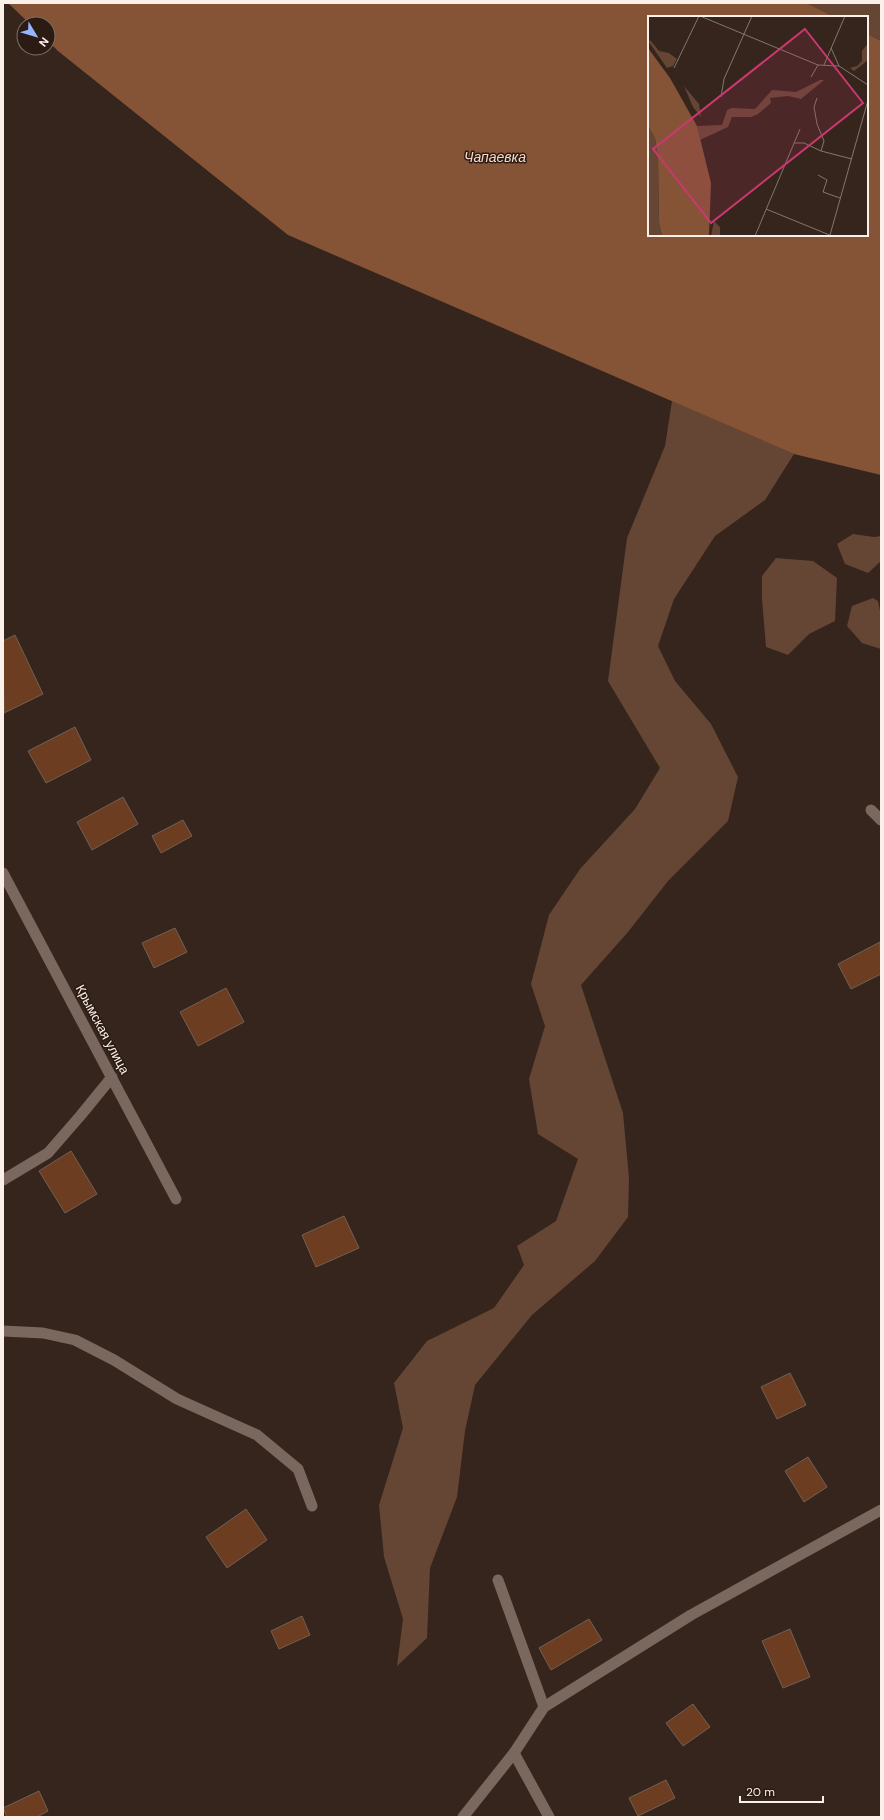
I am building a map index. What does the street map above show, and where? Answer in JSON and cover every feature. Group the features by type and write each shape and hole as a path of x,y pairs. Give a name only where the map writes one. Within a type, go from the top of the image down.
{"street":[{"path":"871,810 881,820"},
{"name":"Крымская улица","path":"3,872 176,1199"},
{"path":"3,1180 48,1153 112,1077"},
{"path":"3,1331 43,1333 75,1340 114,1360 177,1399 257,1436 298,1469 312,1506"},
{"path":"463,1817 514,1753 544,1707 691,1614 881,1510"},
{"path":"498,1580 544,1707"},
{"path":"514,1753 549,1817"}],"shaded area":[{"path":"807,3 881,3 881,41 868,34 868,16 832,16"},
{"path":"672,401 794,454 765,500 715,536 674,599 658,646 675,681 711,724 738,777 728,821 668,881 628,932 581,985 623,1113 629,1178 628,1217 595,1261 532,1315 475,1385 465,1431 457,1497 430,1568 427,1638 397,1666 403,1619 384,1557 379,1505 403,1428 394,1383 427,1341 494,1308 524,1265 517,1246 556,1221 578,1159 538,1134 529,1079 545,1026 531,984 549,915 580,869 635,809 660,768 608,681 627,538 665,446"},
{"path":"853,534 874,537 881,536 881,561 868,573 845,564 837,544"},
{"path":"776,558 813,561 837,578 835,621 809,634 788,655 766,647 762,599 762,576"},
{"path":"873,598 878,601 881,616 881,649 862,643 847,626 852,606"}],"water":[{"name":"Чапаевка","path":"8,3 807,3 832,16 648,16 648,236 868,236 868,34 881,41 881,475 794,454 288,235 56,49 56,16 22,16"}],"building":[{"path":"15,635 43,694 4,713 3,641"},
{"path":"75,727 91,760 46,783 28,751"},
{"path":"123,797 138,824 92,850 77,822"},
{"path":"183,820 192,836 161,853 152,836"},
{"path":"175,928 187,952 154,968 142,943"},
{"path":"880,942 881,974 851,989 838,964"},
{"path":"226,988 244,1022 198,1046 180,1012"},
{"path":"71,1151 97,1194 65,1213 39,1171"},
{"path":"344,1216 359,1248 316,1267 302,1235"},
{"path":"790,1373 806,1405 777,1419 761,1387"},
{"path":"808,1457 827,1487 804,1502 785,1471"},
{"path":"246,1509 267,1540 227,1568 206,1537"},
{"path":"302,1616 310,1635 279,1649 271,1631"},
{"path":"589,1619 602,1640 551,1670 539,1648"},
{"path":"790,1629 810,1677 783,1688 762,1641"},
{"path":"693,1704 710,1727 683,1746 666,1723"},
{"path":"666,1780 675,1798 638,1816 629,1798"},
{"path":"39,1791 48,1811 37,1817 7,1817 3,1808"}]}
